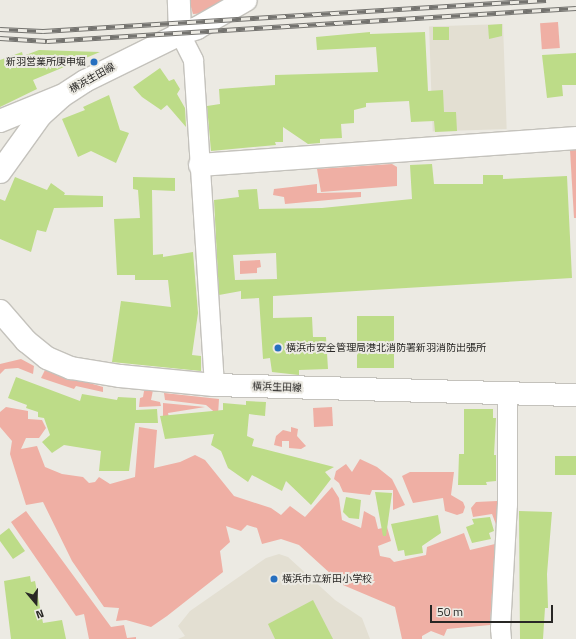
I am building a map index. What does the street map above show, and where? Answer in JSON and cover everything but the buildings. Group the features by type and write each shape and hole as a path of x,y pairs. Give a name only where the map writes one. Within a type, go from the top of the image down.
{"main road":[{"path":"179,0 180,34"},
{"name":"横浜生田線","path":"0,172 42,116 62,96 85,81 180,34 198,28 246,0"},
{"path":"0,120 62,96"},
{"path":"200,165 576,138"},
{"name":"横浜生田線","path":"0,311 36,351 71,368 120,376 214,385 507,394 576,394"}],"street":[{"path":"180,34 192,60 214,385"},
{"path":"501,639 500,628 507,504 507,394"}],"shaded area":[{"path":"189,0 227,0 207,13 193,14"},
{"path":"558,22 560,48 542,49 540,23"},
{"path":"503,24 507,129 433,132 429,27"},
{"path":"570,150 576,150 576,218 574,218"},
{"path":"392,164 397,167 397,186 321,192 317,169"},
{"path":"317,184 317,193 361,192 361,197 285,204 284,197 273,195 274,189"},
{"path":"260,260 261,267 257,268 257,273 240,274 240,261"},
{"path":"21,359 34,366 33,374 18,368 5,369 0,374 0,364"},
{"path":"45,370 103,387 103,392 76,386 74,389 41,378"},
{"path":"148,388 153,390 151,400 160,402 161,406 139,407 140,398 143,397 144,391"},
{"path":"164,393 219,399 218,415 206,405 165,400"},
{"path":"163,403 205,407 168,413 169,418 163,418"},
{"path":"6,407 28,411 28,419 42,420 46,428 39,438 26,438 21,449 37,446 45,467 62,474 83,477 89,483 95,482 99,477 110,484 135,477 139,427 157,430 154,468 180,462 195,455 205,460 234,496 271,508 281,515 290,506 305,517 332,487 339,498 342,520 361,528 364,511 375,517 378,529 387,527 391,541 378,546 380,556 390,558 394,562 426,555 427,547 464,533 470,550 495,544 490,625 447,629 444,636 431,631 422,636 422,639 402,639 395,607 343,585 299,545 281,539 262,544 257,528 247,525 241,531 226,526 230,542 220,551 223,572 167,616 151,627 126,620 116,621 119,608 104,607 72,561 43,502 26,505 10,454 12,441 0,427 0,412"},
{"path":"332,407 333,426 314,427 313,408"},
{"path":"291,427 298,429 297,436 306,446 301,449 289,448 289,441 282,441 282,447 274,445 276,436 283,430 291,432"},
{"path":"360,459 377,467 392,479 405,505 393,510 393,490 372,490 370,495 343,492 339,483 334,479 336,471 346,464 352,472"},
{"path":"410,472 454,472 451,495 463,502 465,507 463,513 457,515 445,511 443,498 413,503 402,476"},
{"path":"497,501 497,527 492,514 473,517 471,508 476,502"},
{"path":"26,511 111,627 124,625 127,638 136,637 136,639 89,639 84,614 76,616 11,522"},
{"name":"横浜市立新田小学校","path":"279,554 288,557 335,600 362,618 370,639 178,639 185,636 178,626 190,611 266,558"}],"railway":[{"path":"0,29 43,31 546,0"},
{"path":"0,38 47,41 576,8"}],"place":[{"name":"新羽営業所庚申堀","path":"94,62"},
{"name":"横浜市安全管理局港北消防署新羽消防出張所","path":"278,348"},
{"name":"横浜市立新田小学校","path":"274,579"}]}
